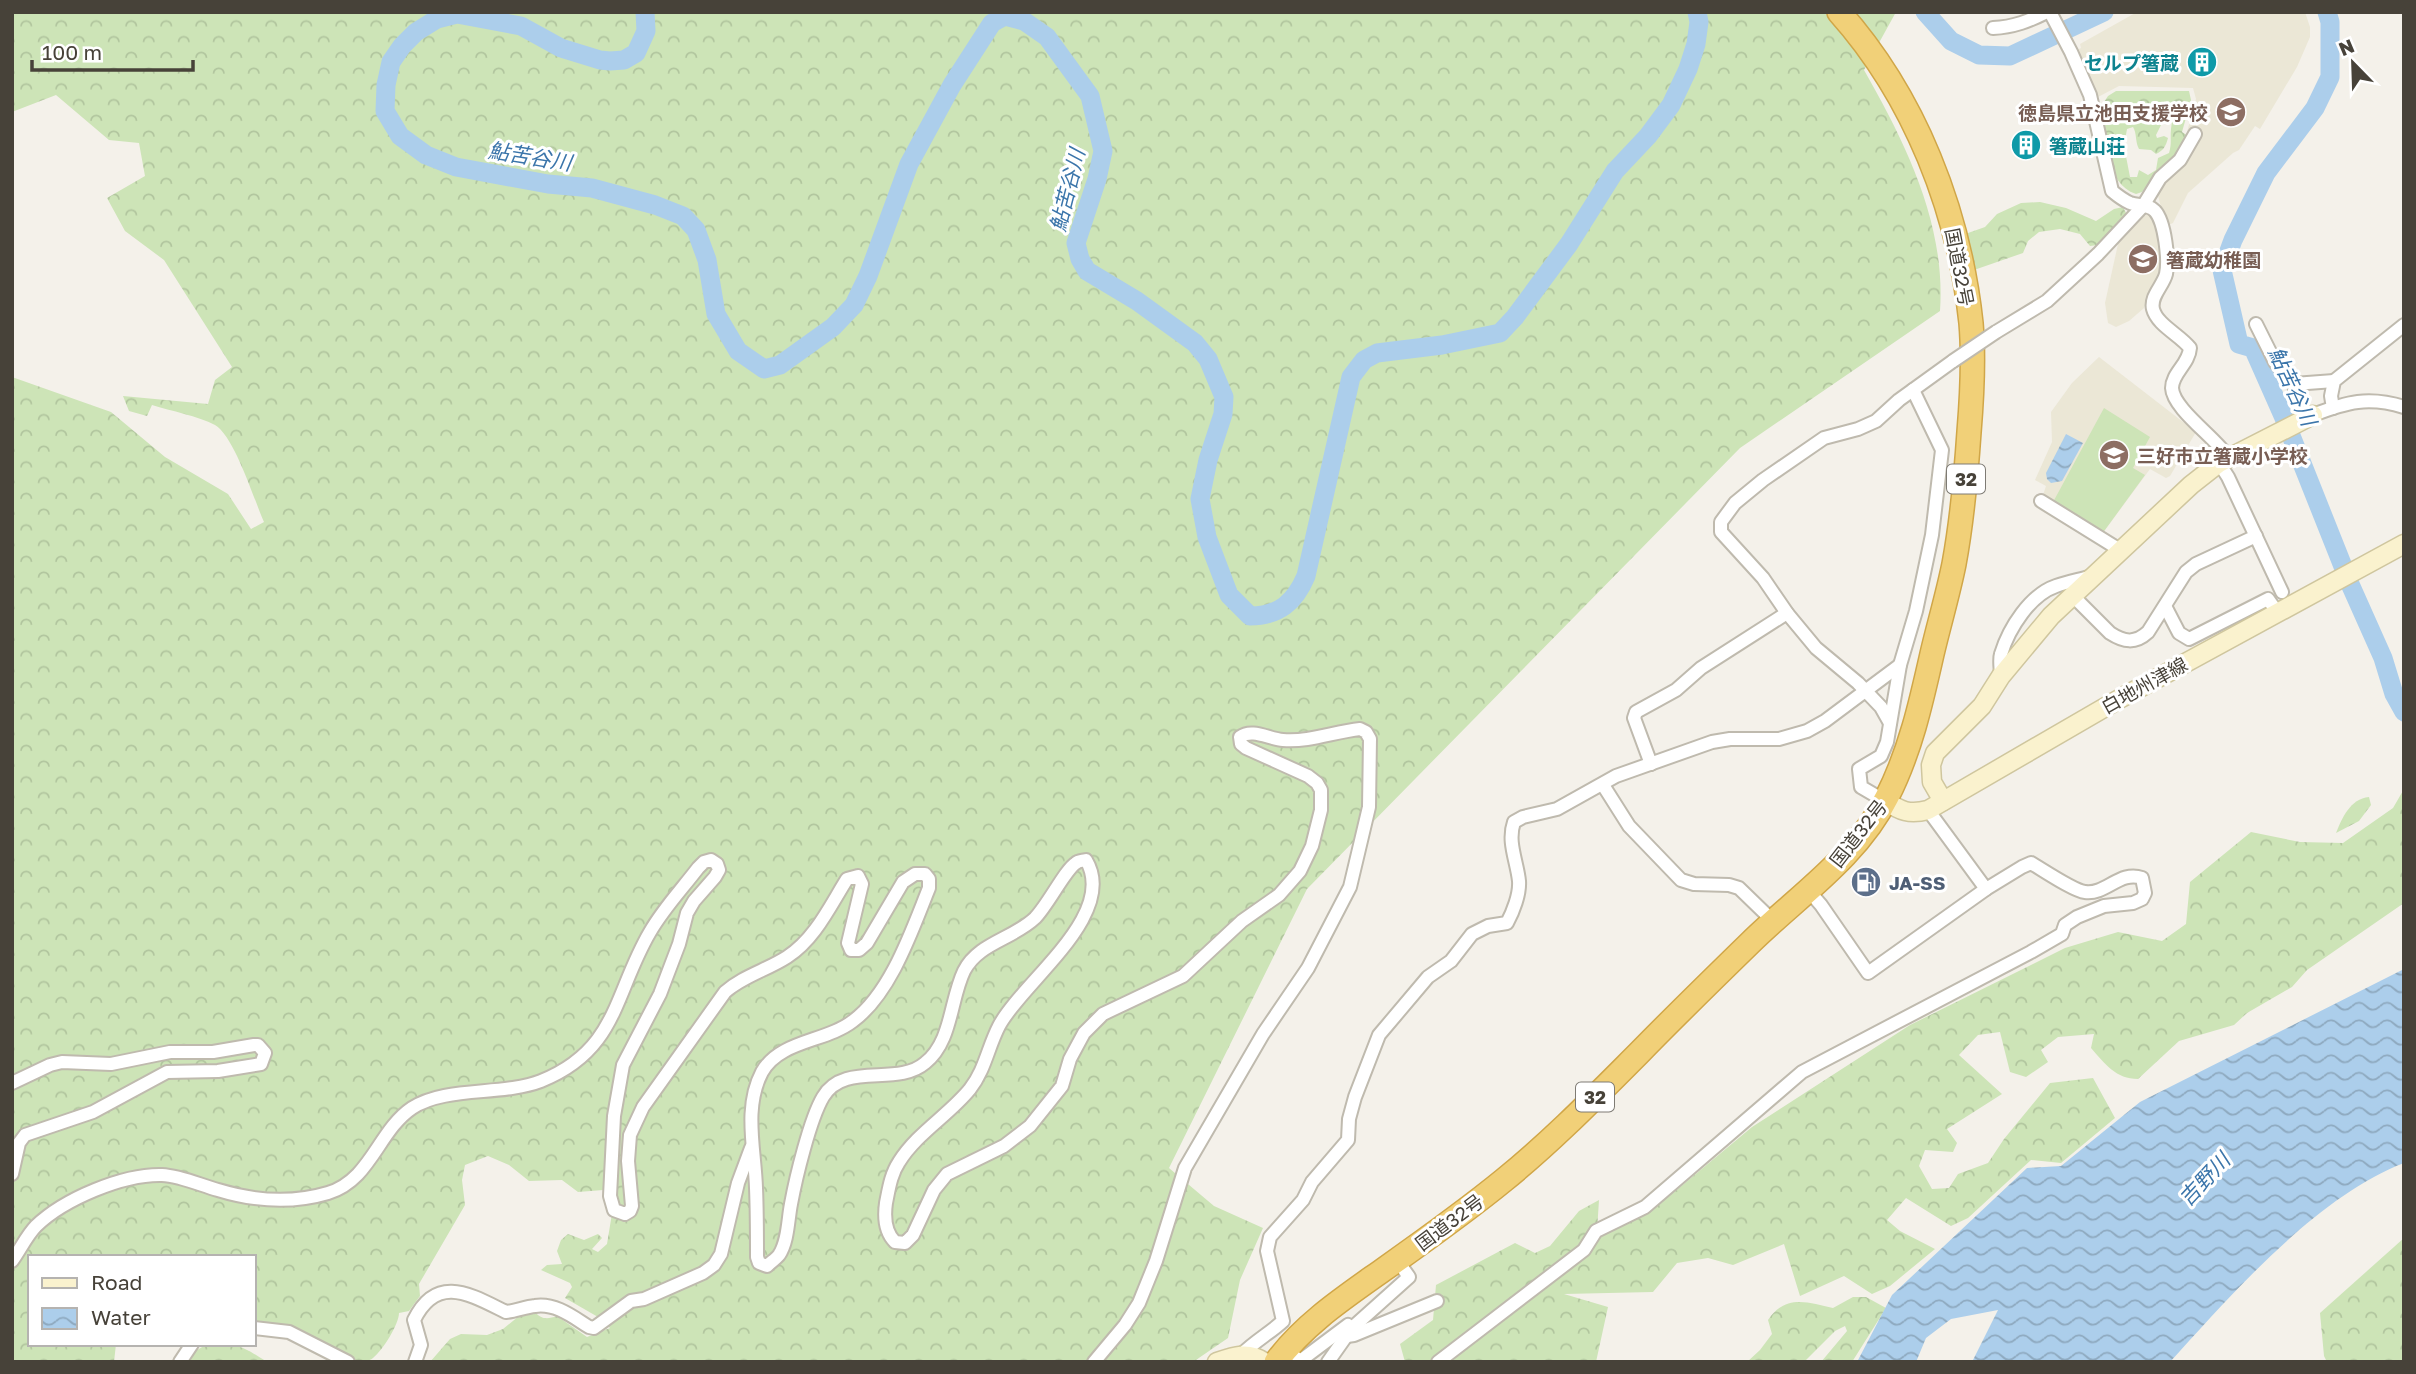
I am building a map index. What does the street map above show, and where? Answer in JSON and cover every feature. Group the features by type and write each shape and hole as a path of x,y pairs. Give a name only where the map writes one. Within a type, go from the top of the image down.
{"highway":[{"name":"国道32号","path":"1281,1355 1323,1315 1475,1203 1567,1127 1773,920 1808,890 1858,839 1885,801 1909,745 1953,566 1967,470 1971,408 1971,325 1958,247 1939,184 1919,136 1886,75 1853,27 1839,12"}],"main road":[{"path":"1885,801 1903,812 1912,814 1935,806 1931,765 1935,753 1982,706 2001,676 2051,616 2191,485 2228,458 2314,415"},
{"name":"白地州津線","path":"1935,806 2121,698 2277,612 2288,597 2404,544"},
{"path":"1217,1362 1242,1354 1255,1356 1264,1362"}],"street":[{"path":"1993,28 2025,23 2049,13 2083,77 2096,116 2112,191 2133,205 2156,212 2163,231 2166,273 2154,299 2153,309 2159,320 2190,348 2188,358 2173,383 2173,393 2180,405 2222,448 2228,458 2228,477 2288,597"},
{"path":"1890,723 1881,707 1866,691 1842,667 1816,648 1763,578 1721,532 1721,522 1735,503 1763,480 1824,438 1876,421 1953,361 2068,284 2143,206 2160,178 2180,160 2195,134"},
{"path":"2256,324 2274,362 2294,384 2297,401"},
{"path":"2294,384 2334,381 2404,325"},
{"path":"2333,408 2331,396 2334,381"},
{"path":"1885,801 1861,787 1859,769 1881,756 1887,742 1900,665 1916,611 1932,535 1942,450 1913,390"},
{"path":"2314,415 2354,401 2384,401 2404,407"},
{"path":"2041,501 2120,550"},
{"path":"2072,595 2110,633 2131,641 2142,638 2186,572 2196,564 2256,536"},
{"path":"2001,676 2000,656 2015,624 2039,595 2055,586 2092,577"},
{"path":"2165,606 2179,633 2189,639 2268,599 2277,612"},
{"path":"1651,764 1634,718 1636,712 1676,690 1701,668 1787,613"},
{"path":"1242,1354 1256,1339 1274,1330 1283,1321 1267,1251 1270,1237 1303,1200 1312,1182 1348,1140 1349,1119 1355,1097 1379,1035 1428,977 1451,961 1472,934 1488,926 1507,923 1511,916 1519,883 1510,833 1514,822 1523,817 1557,809 1616,776 1712,742 1730,739 1779,739 1807,731 1825,721 1900,665"},
{"path":"12,1261 35,1227 61,1206 103,1187 136,1178 163,1175 263,1200 285,1201 330,1193 364,1170 411,1109 432,1098 507,1090 540,1081 566,1068 588,1051 605,1031 650,930 698,868 711,860 717,864 719,870 687,913 679,944 660,994 623,1065 614,1116 610,1196 618,1214 630,1212 630,1135 643,1107 725,992 736,982 788,957 816,931 847,879 858,876 862,884 848,943 851,950 859,950 867,943 903,882 915,874 925,874 929,879 929,888 916,921 887,981 869,1008 851,1023 775,1056 762,1073 754,1098 751,1121 756,1185 757,1257 759,1263 767,1266 779,1255 783,1245 793,1194 814,1121 824,1097 834,1085 853,1078 910,1071 924,1065 940,1043 964,971 969,964 989,946 1032,921 1046,906 1071,868 1077,862 1086,860 1094,881 1094,894 1075,930 998,1027 981,1074 971,1088 898,1162 890,1181 885,1208 886,1227 895,1242 905,1243 913,1235 934,1190 947,1174 1004,1146 1030,1126 1062,1086 1070,1059 1084,1033 1103,1014 1184,976 1242,921 1279,895 1300,871 1312,846 1321,810 1321,790 1317,783 1297,770 1246,748 1241,744 1240,737 1250,733 1299,740 1360,729 1366,732 1370,739 1369,807 1350,887 1308,968 1263,1034 1185,1168 1156,1261 1139,1303 1125,1325 1094,1362"},
{"path":"1603,785 1629,827 1681,880 1694,884 1729,885 1739,888 1773,920"},
{"path":"1935,806 1986,889"},
{"path":"1438,1362 1584,1250 1596,1231 1645,1207 1802,1072 2031,952 2062,934 2066,925 2077,917 2104,906 2133,903 2142,899 2145,893 2142,878 2135,876 2126,876 2095,891 2084,892 2031,863 1986,889 1868,973 1808,890"},
{"path":"12,1083 62,1062 111,1063 170,1052 213,1052 254,1045 258,1045 265,1053 261,1064 248,1067 218,1071 167,1072 93,1112 25,1135 19,1143 12,1174"},
{"path":"415,1362 421,1345 414,1320 424,1303 435,1294 450,1291 469,1295 506,1312 549,1306 594,1328 631,1301 703,1273 714,1265 721,1254 738,1183 753,1144"},
{"path":"1328,1362 1349,1332 1409,1277 1397,1260"},
{"path":"1349,1332 1354,1335 1437,1301"},
{"path":"1281,1355 1300,1361 1348,1325 1349,1332"},
{"path":"256,1328 289,1332 348,1362"},
{"path":"180,1362 191,1346"}],"shaded area":[{"name":"徳島県立池田支援学校","path":"2137,12 2305,12 2310,27 2310,37 2297,67 2260,129 2255,126 2239,150 2188,193 2173,223 2166,226 2157,192 2200,134 2187,132 2196,99 2193,88 2119,86 2098,97 2077,50 2081,48 2080,44"},
{"path":"2149,214 2153,216 2160,236 2162,262 2159,274 2144,308 2129,321 2116,327 2108,323 2105,303 2118,244"},
{"name":"三好市立箸蔵小学校","path":"2099,357 2196,432 2170,476 2166,478 2150,469 2102,534 2042,498 2046,486 2035,480 2052,442 2051,412 2072,383"}],"green space":[{"path":"12,12 1896,12 1864,70 1908,156 1930,216 1937,247 1940,311 1740,448 1307,889 1169,1168 1214,1206 1263,1228 1240,1280 1228,1338 1193,1362 430,1362 450,1339 461,1334 487,1335 503,1329 519,1316 535,1312 545,1318 557,1316 587,1337 610,1328 598,1317 565,1298 572,1287 570,1283 541,1270 547,1265 562,1264 557,1251 561,1240 568,1234 584,1240 598,1234 602,1238 592,1249 598,1252 607,1244 616,1189 578,1192 562,1180 529,1181 509,1165 488,1156 465,1165 462,1180 465,1205 419,1284 420,1296 409,1311 399,1313 390,1337 371,1359 356,1360 291,1329 256,1323 256,1255 28,1255 28,1346 116,1346 114,1362 12,1362 12,377 111,412 165,457 228,494 251,529 264,522 237,455 215,425 152,405 147,416 129,411 123,396 208,404 215,380 232,367 164,260 125,231 107,198 145,176 139,143 109,140 56,95 12,112"},
{"path":"2116,91 2189,91 2191,100 2182,132 2188,136 2175,156 2142,192 2136,194 2126,189 2118,180 2108,157 2100,108 2108,96","holes":["2160,106 2174,106 2169,153 2158,158 2156,170 2148,175 2139,170 2137,177 2130,177 2124,146 2127,129 2133,127 2139,149 2151,150 2156,154 2164,148 2168,138 2157,138 2156,135 2162,123 2156,117"]},
{"path":"2040,202 2066,208 2096,221 2114,209 2123,207 2127,215 2098,245 2090,246 2080,234 2060,229 2039,232 2028,241 2023,253 1974,270 1965,237 1968,233 1985,227 1997,214 2021,203"},
{"path":"2104,408 2150,437 2133,468 2145,475 2102,534 2052,504"},
{"path":"2404,789 2404,903 2307,970 2292,987 2247,1013 2234,1025 2179,1041 2138,1079 2123,1076 2106,1065 2091,1048 2094,1034 2058,1037 2041,1050 2048,1062 2026,1077 2010,1072 2000,1032 1978,1035 1959,1055 2002,1094 1947,1129 1957,1143 1953,1152 1925,1150 1919,1166 1932,1189 1949,1188 1958,1174 1988,1163 2050,1083 2093,1078 2115,1118 2061,1163 2031,1160 1968,1218 1951,1226 1906,1198 1887,1220 1900,1231 1935,1249 1890,1286 1872,1294 1844,1276 1800,1296 1784,1244 1733,1265 1708,1258 1677,1263 1653,1292 1564,1294 1608,1307 1596,1362 1405,1362 1400,1344 1433,1320 1436,1285 1515,1243 1535,1253 1550,1246 1579,1211 1599,1200 1597,1231 1673,1193 1752,1127 1910,1025 2065,948 2118,932 2162,941 2186,924 2190,882 2251,832 2300,842 2343,843 2393,808"},
{"path":"2369,797 2371,805 2359,821 2336,833 2352,805"},
{"path":"2404,1238 2404,1362 2327,1362 2324,1356 2320,1313"},
{"path":"1853,1297 1866,1297 1886,1308 1852,1362 1821,1362 1847,1331 1845,1326 1835,1331 1804,1362 1747,1362 1772,1334 1768,1320 1782,1306 1798,1302 1833,1308"},
{"path":"204,1346 235,1346 267,1362 190,1362 194,1352"}],"water":[{"path":"2066,434 2083,443 2062,481 2051,483 2046,473"},
{"name":"吉野川","path":"2404,969 2404,1163 2371,1178 2308,1223 2249,1278 2170,1362 1972,1362 1998,1310 1951,1319 1926,1338 1916,1362 1857,1362 1892,1295 2027,1168 2061,1166 2140,1102"}],"waterway":[{"name":"鮎苦谷川","path":"645,12 646,31 636,53 624,60 610,61 561,48 521,26 457,14 437,19 416,32 391,62 386,85 385,111 400,136 426,155 456,167 548,184 592,188 655,205 683,216 696,230 707,260 716,314 738,351 764,369 780,365 833,327 854,305 868,276 909,164 952,85 992,23 1005,16 1024,21 1047,37 1090,96 1103,151 1097,179 1076,243 1080,259 1087,271 1137,301 1195,343 1208,359 1224,397 1223,414 1208,460 1200,499 1207,537 1229,595 1250,616 1269,613 1285,606 1297,593 1306,576 1351,377 1364,360 1377,353 1442,345 1500,333 1569,244 1615,171 1648,136 1671,105 1696,44 1699,22 1697,12"},
{"name":"鮎苦谷川","path":"1925,12 1951,41 1979,55 2010,56 2104,12"},
{"name":"鮎苦谷川","path":"2327,12 2330,22 2330,77 2315,108 2266,173 2233,240 2222,270 2239,344 2253,348 2383,658 2394,694 2404,712"}],"place":[{"name":"セルプ箸蔵","path":"2202,62"},
{"name":"徳島県立池田支援学校","path":"2231,112"},
{"name":"箸蔵山荘","path":"2026,145"},
{"name":"箸蔵幼稚園","path":"2143,259"},
{"name":"三好市立箸蔵小学校","path":"2114,455"},
{"name":"JA-SS","path":"1866,882"}]}
